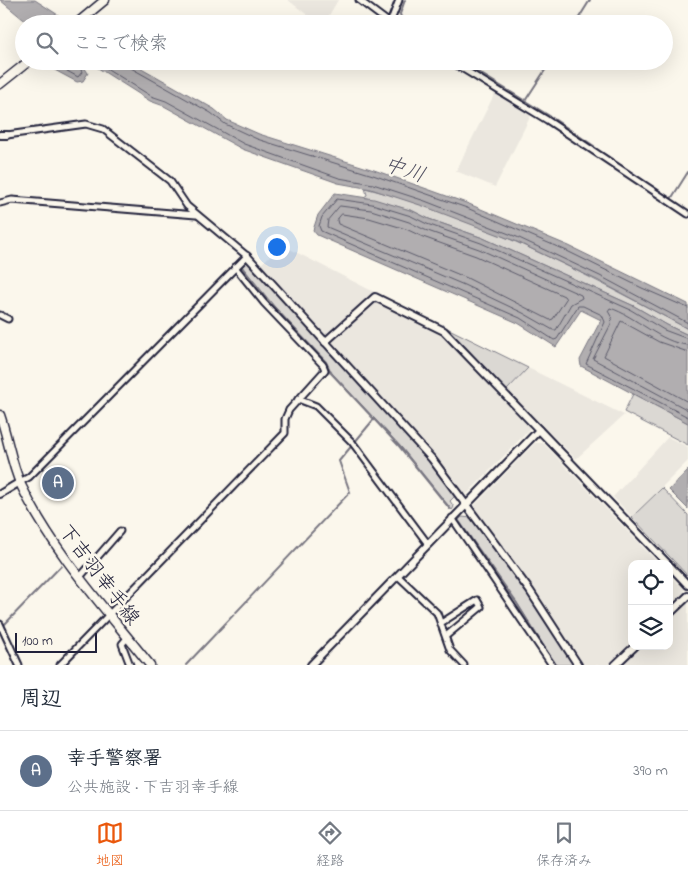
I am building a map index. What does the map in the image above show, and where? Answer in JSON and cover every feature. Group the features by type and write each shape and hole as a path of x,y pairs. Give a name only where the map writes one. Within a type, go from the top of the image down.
{"main road":[{"path":"87,15 105,0"},
{"path":"0,84 17,70"},
{"name":"下吉羽幸手線","path":"0,415 20,482 40,522 150,665"}],"street":[{"path":"359,0 378,15"},
{"path":"394,15 400,0"},
{"path":"465,70 547,120 688,214"},
{"path":"4,135 72,126 97,126 110,133 170,181 183,202 247,256 432,459 530,591 578,665"},
{"path":"0,203 12,200 196,214"},
{"path":"0,494 29,477 108,400 247,256"},
{"path":"60,665 285,433 286,419 298,399 325,370 323,364 264,302 235,267"},
{"path":"325,342 375,297 444,331 665,560"},
{"path":"0,315 8,319"},
{"path":"298,399 316,406 352,442 428,544"},
{"path":"311,665 539,430"},
{"path":"452,518 552,665"},
{"path":"80,576 120,531"},
{"path":"673,568 688,585"},
{"path":"398,576 437,613 450,650 464,665"},
{"path":"673,610 688,596"},
{"path":"441,623 477,600 481,607 446,636"},
{"path":"0,624 19,665"},
{"path":"128,638 122,644 130,665"},
{"path":"615,665 631,650"}],"shaded area":[{"path":"288,0 338,0 329,15 307,15"},
{"path":"495,93 531,115 495,187 456,171"},
{"path":"365,188 408,200 450,215 531,249 688,329 688,335 634,306 483,238 429,219 413,211 364,197 367,195"},
{"path":"282,245 374,292 329,334 323,334 260,265"},
{"path":"244,261 247,261 430,462 455,496 450,501 454,507 452,510 402,448 332,373 326,362 274,306 241,265"},
{"path":"373,303 378,303 443,336 529,426 529,430 467,494 462,493 433,453 333,344 333,340"},
{"path":"447,328 528,368 507,390"},
{"path":"528,368 624,415 576,459 507,390"},
{"path":"633,394 688,423 688,445 624,412"},
{"path":"668,437 688,447 688,461 632,517 613,497"},
{"path":"535,443 543,443 655,560 628,560 628,648 610,665 583,665 534,590 474,509 475,505"},
{"path":"662,488 688,515 688,576 673,560 632,517"},
{"path":"462,517 471,518 525,590 574,665 556,665 516,601 510,596 459,520"},
{"path":"673,579 684,589 683,594 673,603"},
{"path":"688,602 688,665 622,665 637,650 673,650 673,616"}],"water":[{"path":"0,0 35,0 58,15 18,15"},
{"path":"55,70 86,70 88,73 83,81 77,82"},
{"path":"101,70 145,70 214,109 227,120 259,134 374,170 469,204 569,246 688,304 688,329 597,280 515,241 423,206 371,189 338,183 242,149 164,106 150,101"},
{"path":"335,193 374,199 413,211 429,219 483,238 634,306 688,335 688,423 581,366 580,360 601,320 581,310 556,347 518,323 317,235 313,230 318,215"},
{"path":"688,470 688,509 669,490"}],"waterway":[{"path":"400,15 405,0"},
{"path":"581,15 590,0"},
{"path":"475,70 594,146"},
{"path":"525,101 545,70"},
{"path":"601,152 671,199 688,172"},
{"path":"241,266 270,303 326,362 331,373 399,446 450,509"},
{"path":"186,665 350,492 339,461 374,419"},
{"path":"460,523 516,602 555,665"},
{"path":"2,627 61,566"}],"place":[{"name":"幸手警察署","path":"58,483"}],"water label":[{"name":"中川","path":"405,169"}]}
